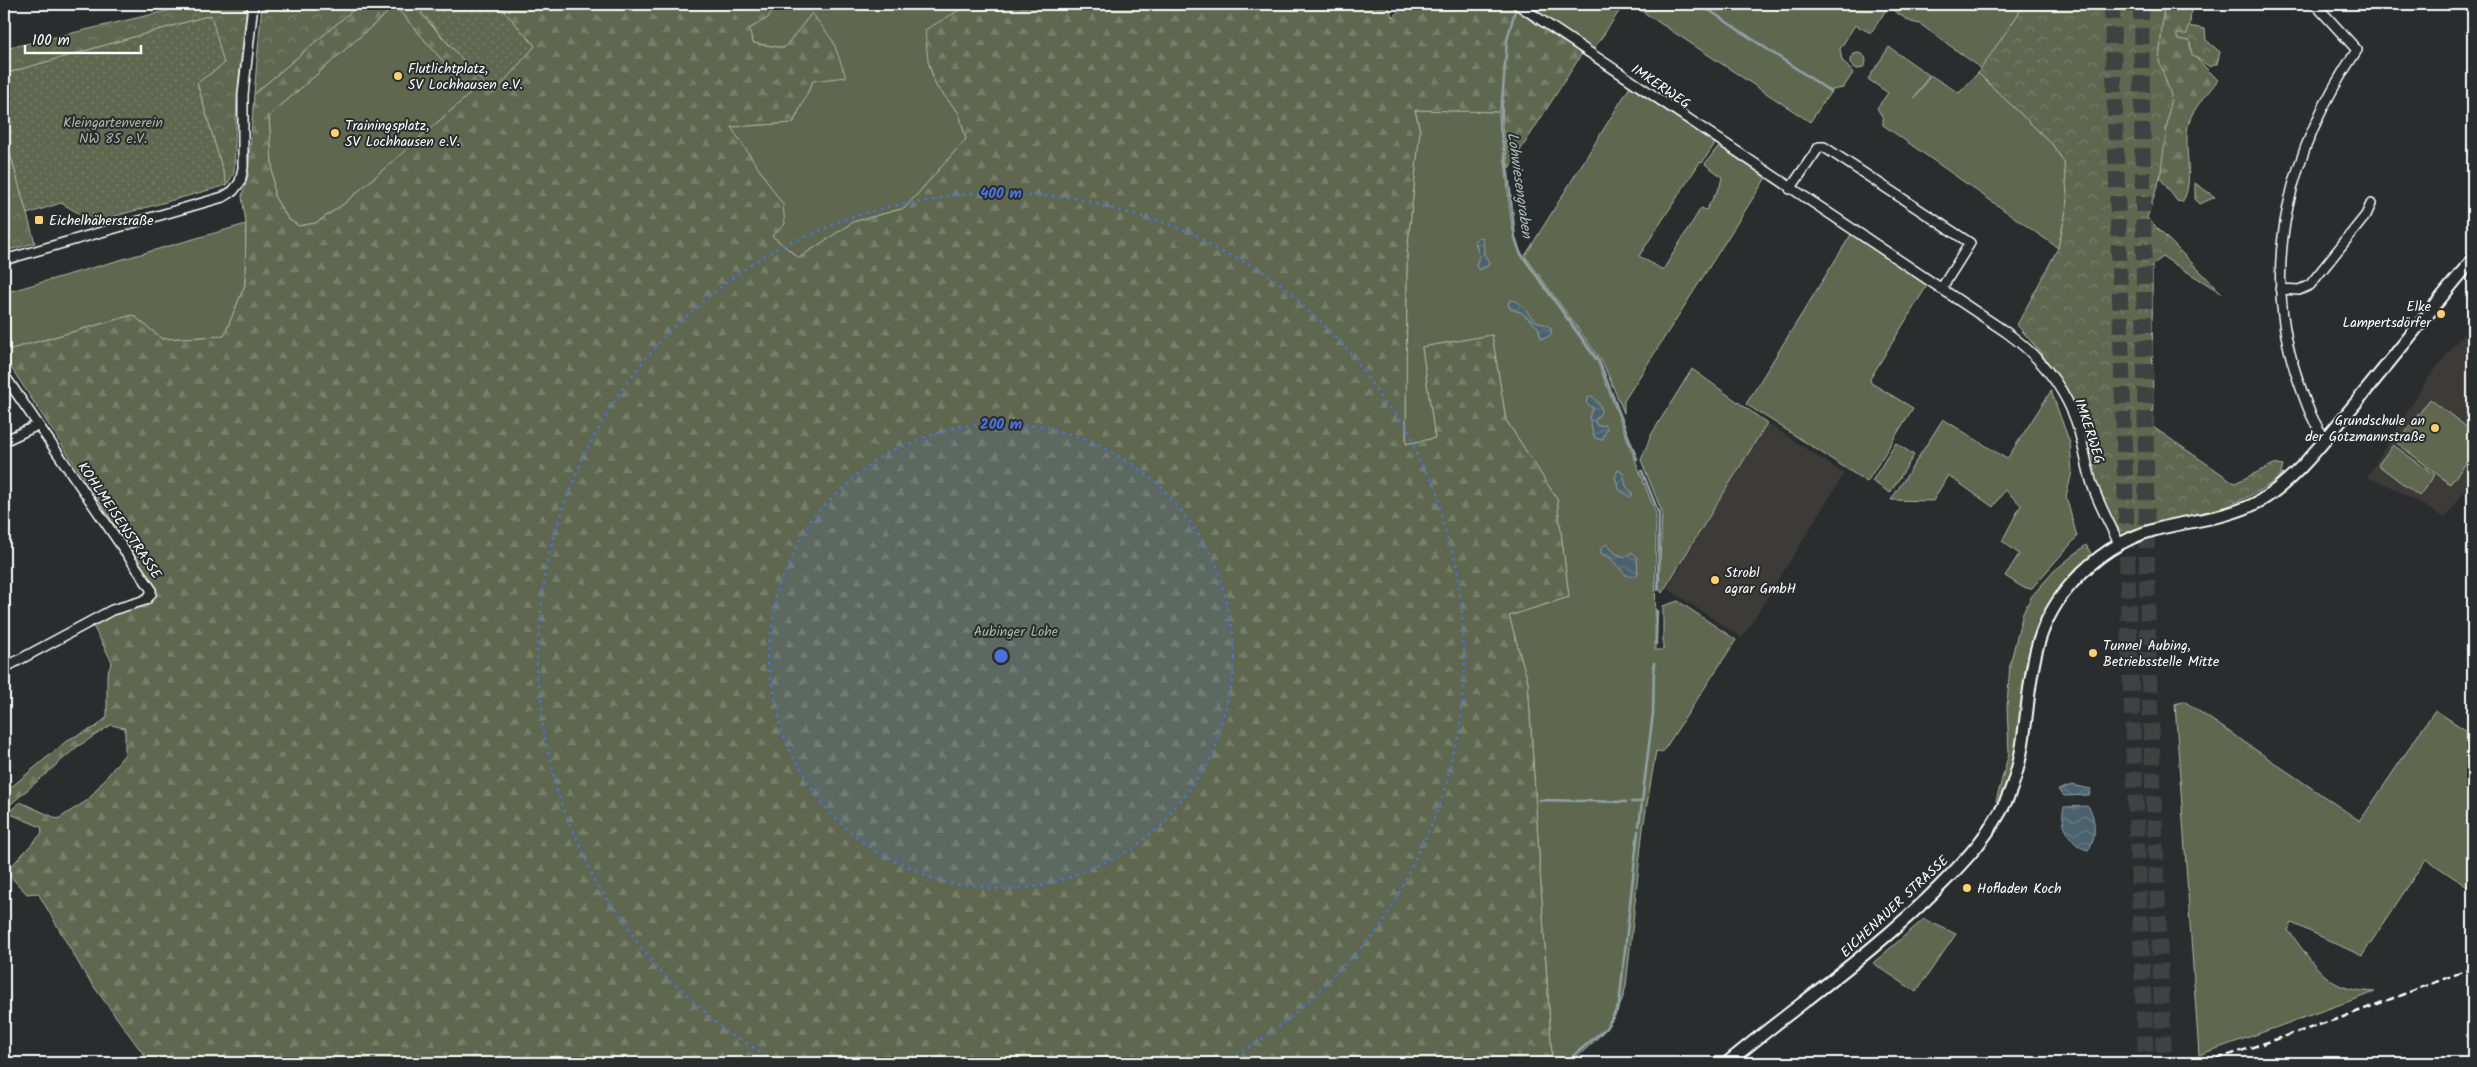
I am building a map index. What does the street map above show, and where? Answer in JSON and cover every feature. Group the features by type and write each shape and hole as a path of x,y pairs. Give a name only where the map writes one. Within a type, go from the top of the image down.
{"street":[{"path":"4,260 223,197 232,191 240,182 243,168 243,95 253,4"},
{"path":"2315,4 2357,50 2329,96 2305,147 2285,213 2280,256 2280,289 2288,348 2306,401 2326,439"},
{"name":"IMKERWEG","path":"1519,5 2020,342 2047,369 2067,401 2076,422 2092,483 2120,544"},
{"path":"1790,189 1819,148 1824,147 1893,191 1970,243 1940,289"},
{"path":"2280,289 2299,290 2310,285 2366,215 2371,204"},
{"name":"EICHENAUER STRASSE","path":"1727,1063 1888,936 1978,846 2006,802 2018,767 2034,654 2050,612 2074,581 2102,556 2120,544 2153,530 2233,512 2258,502 2289,478 2326,439 2473,258"},
{"name":"KOHLMEISENSTRASSE","path":"4,375 152,589 151,594 146,600 112,610 4,668"},
{"path":"4,441 38,425"}],"shaded area":[{"name":"Grundschule an der Gotzmannstraße","path":"2473,321 2473,480 2445,518 2390,486 2367,477 2427,380"},
{"path":"1767,423 1844,474 1742,638 1667,588"}],"green space":[{"path":"196,4 247,4 237,95 234,173 227,185 197,83 211,15 4,74 4,49"},
{"path":"262,4 360,4 254,94"},
{"name":"Aubinger Lohe","path":"360,4 412,4 493,93 535,46 498,4 611,4 614,6 619,4 776,4 768,18 749,29 753,43 784,48 812,13 833,41 846,77 813,81 793,123 731,127 783,205 785,224 772,236 799,258 853,222 905,208 966,139 959,113 936,86 928,61 925,30 970,4 1388,4 1392,17 1407,4 1512,4 1583,52 1509,168 1502,127 1503,93 1499,112 1415,110 1420,131 1407,252 1406,444 1435,438 1422,347 1492,335 1506,420 1557,499 1569,597 1509,616 1528,682 1552,1058 1550,1063 150,1063 86,976 38,893 27,894 6,872 42,833 41,827 8,813 20,802 58,819 88,800 125,754 125,728 111,725 77,747 4,810 4,793 69,739 96,727 107,717 107,674 112,662 93,626 155,586 4,357 4,351 133,315 162,339 224,336 245,285 246,224 242,196 248,176 254,94","holes":["395,6 471,93 345,203 316,223 299,226 288,219 274,196 269,116"]},
{"path":"430,4 498,4 535,46 493,94 421,12"},
{"path":"776,4 970,4 928,61 936,86 959,113 966,139 905,208 853,222 799,258 771,235 731,127 793,123 813,81 812,13 784,48 753,43 749,29 767,18"},
{"path":"1520,4 1624,4 1592,52"},
{"path":"1631,4 2025,4 1982,69 1920,24 1911,22 1888,7 1871,33 1855,25 1840,49 1842,60 1853,73 1843,88 1832,90 1810,122"},
{"path":"2025,4 2164,4 2159,61 2171,95 2160,178 2147,218 2223,294 2163,257 2152,265 2153,427 2235,483 2274,464 2283,466 2280,477 2263,489 2225,507 2206,514 2126,535 2115,524 2099,496 2084,431 2074,403 2052,368 2017,325 2058,248 2068,202 2064,162 2052,144 1978,73"},
{"path":"2164,4 2196,4 2191,10 2189,37 2192,54 2218,80 2198,106 2189,122 2187,142 2189,175 2186,194 2182,202 2177,201 2160,178 2162,158 2159,61"},
{"path":"395,6 471,93 345,203 316,223 299,226 288,219 274,196 269,116"},
{"name":"Kleingartenverein NW 85 e.V.","path":"211,15 224,64 197,83 227,185 94,222 61,203 27,214 4,131 4,74"},
{"path":"2188,26 2205,29 2206,40 2220,52 2217,64 2210,67 2192,55 2190,41 2177,39 2177,34 2187,34"},
{"path":"1889,47 1929,75 1915,98 1930,75 1959,93 1978,73 2052,144 2064,162 2068,202 2058,248 1883,125 1883,118 1877,108 1888,93 1868,79"},
{"path":"1858,53 1864,55 1866,61 1864,67 1858,69 1852,67 1850,61 1852,55"},
{"path":"1631,85 1716,142 1702,163 1700,162 1639,256 1663,270 1701,208 1706,210 1720,186 1722,177 1705,164 1717,148 1723,147 1767,176 1624,401 1624,413 1603,363 1525,256"},
{"path":"1415,110 1499,112 1509,202 1516,244 1520,254 1598,363 1656,514 1655,650 1663,650 1663,606 1678,601 1736,640 1662,753 1656,751 1643,828 1626,986 1612,1021 1598,1038 1570,1063 1550,1063 1552,1058 1528,682 1509,616 1569,597 1557,499 1506,420 1492,335 1422,347 1435,438 1406,444 1407,252 1420,131"},
{"path":"4,131 35,243 5,251 4,247"},
{"path":"2195,183 2215,197 2200,204 2195,199"},
{"path":"246,224 245,285 224,336 162,339 133,315 4,351 4,293"},
{"path":"1852,233 1928,284 1870,379 1871,383 1913,408 1867,482 1746,404"},
{"path":"1692,369 1767,423 1662,593 1659,588 1662,512 1641,460 1651,435"},
{"path":"2051,391 2070,443 2072,472 2066,496 2077,537 2031,589 2022,587 2005,576 2019,554 2002,541 2021,505 2005,490 1993,507 1948,475 1933,501 1891,500 1943,419 2007,459"},
{"path":"2430,399 2473,432 2473,454 2450,484 2397,443"},
{"path":"1896,443 1914,455 1890,493 1872,481"},
{"path":"2393,445 2435,475 2419,496 2378,465"},
{"path":"2086,545 2093,557 2071,577 2052,601 2032,643 2026,668 2017,755 1998,803 1996,801 2009,753 2007,706 2010,664 2023,613 2031,597 2054,571"},
{"path":"2184,701 2360,821 2435,710 2473,735 2473,881 2469,888 2426,859 2362,956 2292,923 2288,930 2314,964 2329,979 2350,989 2375,992 2199,1055 2175,704"},
{"path":"1924,919 1956,934 1916,992 1873,963"}],"water":[{"path":"1479,237 1483,238 1484,254 1489,262 1488,266 1479,270 1476,266 1479,256 1475,241"},
{"path":"1510,300 1518,302 1536,321 1551,328 1551,334 1546,338 1541,338 1538,327 1521,312 1510,309 1508,305"},
{"path":"1592,396 1601,407 1601,412 1595,423 1598,426 1605,425 1607,428 1602,440 1595,438 1592,431 1589,417 1593,408 1586,403 1588,398"},
{"path":"1618,470 1623,473 1626,486 1633,494 1630,497 1619,489 1615,477"},
{"path":"1606,544 1616,554 1626,557 1632,552 1637,557 1638,573 1634,577 1626,575 1610,558 1601,554 1601,549"},
{"path":"2072,785 2091,789 2089,795 2064,796 2058,790"},
{"path":"2088,806 2093,816 2094,834 2088,850 2076,844 2072,839 2065,827 2063,813 2064,807"}],"waterway":[{"path":"1700,4 1831,92"},
{"name":"Lohwiesengraben","path":"1516,7 1507,40 1500,127 1508,173 1515,238 1520,252 1600,363 1637,459"},
{"path":"1642,471 1659,514 1658,590"},
{"path":"1656,644 1657,611"},
{"path":"1639,826 1653,713 1654,663"},
{"path":"1540,800 1626,802"},
{"path":"1631,802 1642,802"},
{"path":"1565,1063 1606,1028 1619,1005 1638,831"}],"tunnel":[{"path":"2112,4 2130,662 2146,1063"},
{"path":"2141,4 2148,653 2164,1063"}],"railway":[{"path":"2205,1063 2343,1017 2473,968"}],"place":[{"name":"Flutlichtplatz, SV Lochhausen e.V.","path":"398,76"},
{"name":"Trainingsplatz, SV Lochhausen e.V.","path":"335,133"},
{"name":"Eichelhäherstraße","path":"39,220"},
{"name":"Elke Lampertsdörfer","path":"2441,314"},
{"name":"Grundschule an der Gotzmannstraße","path":"2435,428"},
{"name":"Strobl agrar GmbH","path":"1715,580"},
{"name":"Tunnel Aubing, Betriebsstelle Mitte","path":"2093,653"},
{"name":"Hofladen Koch","path":"1967,888"}]}
